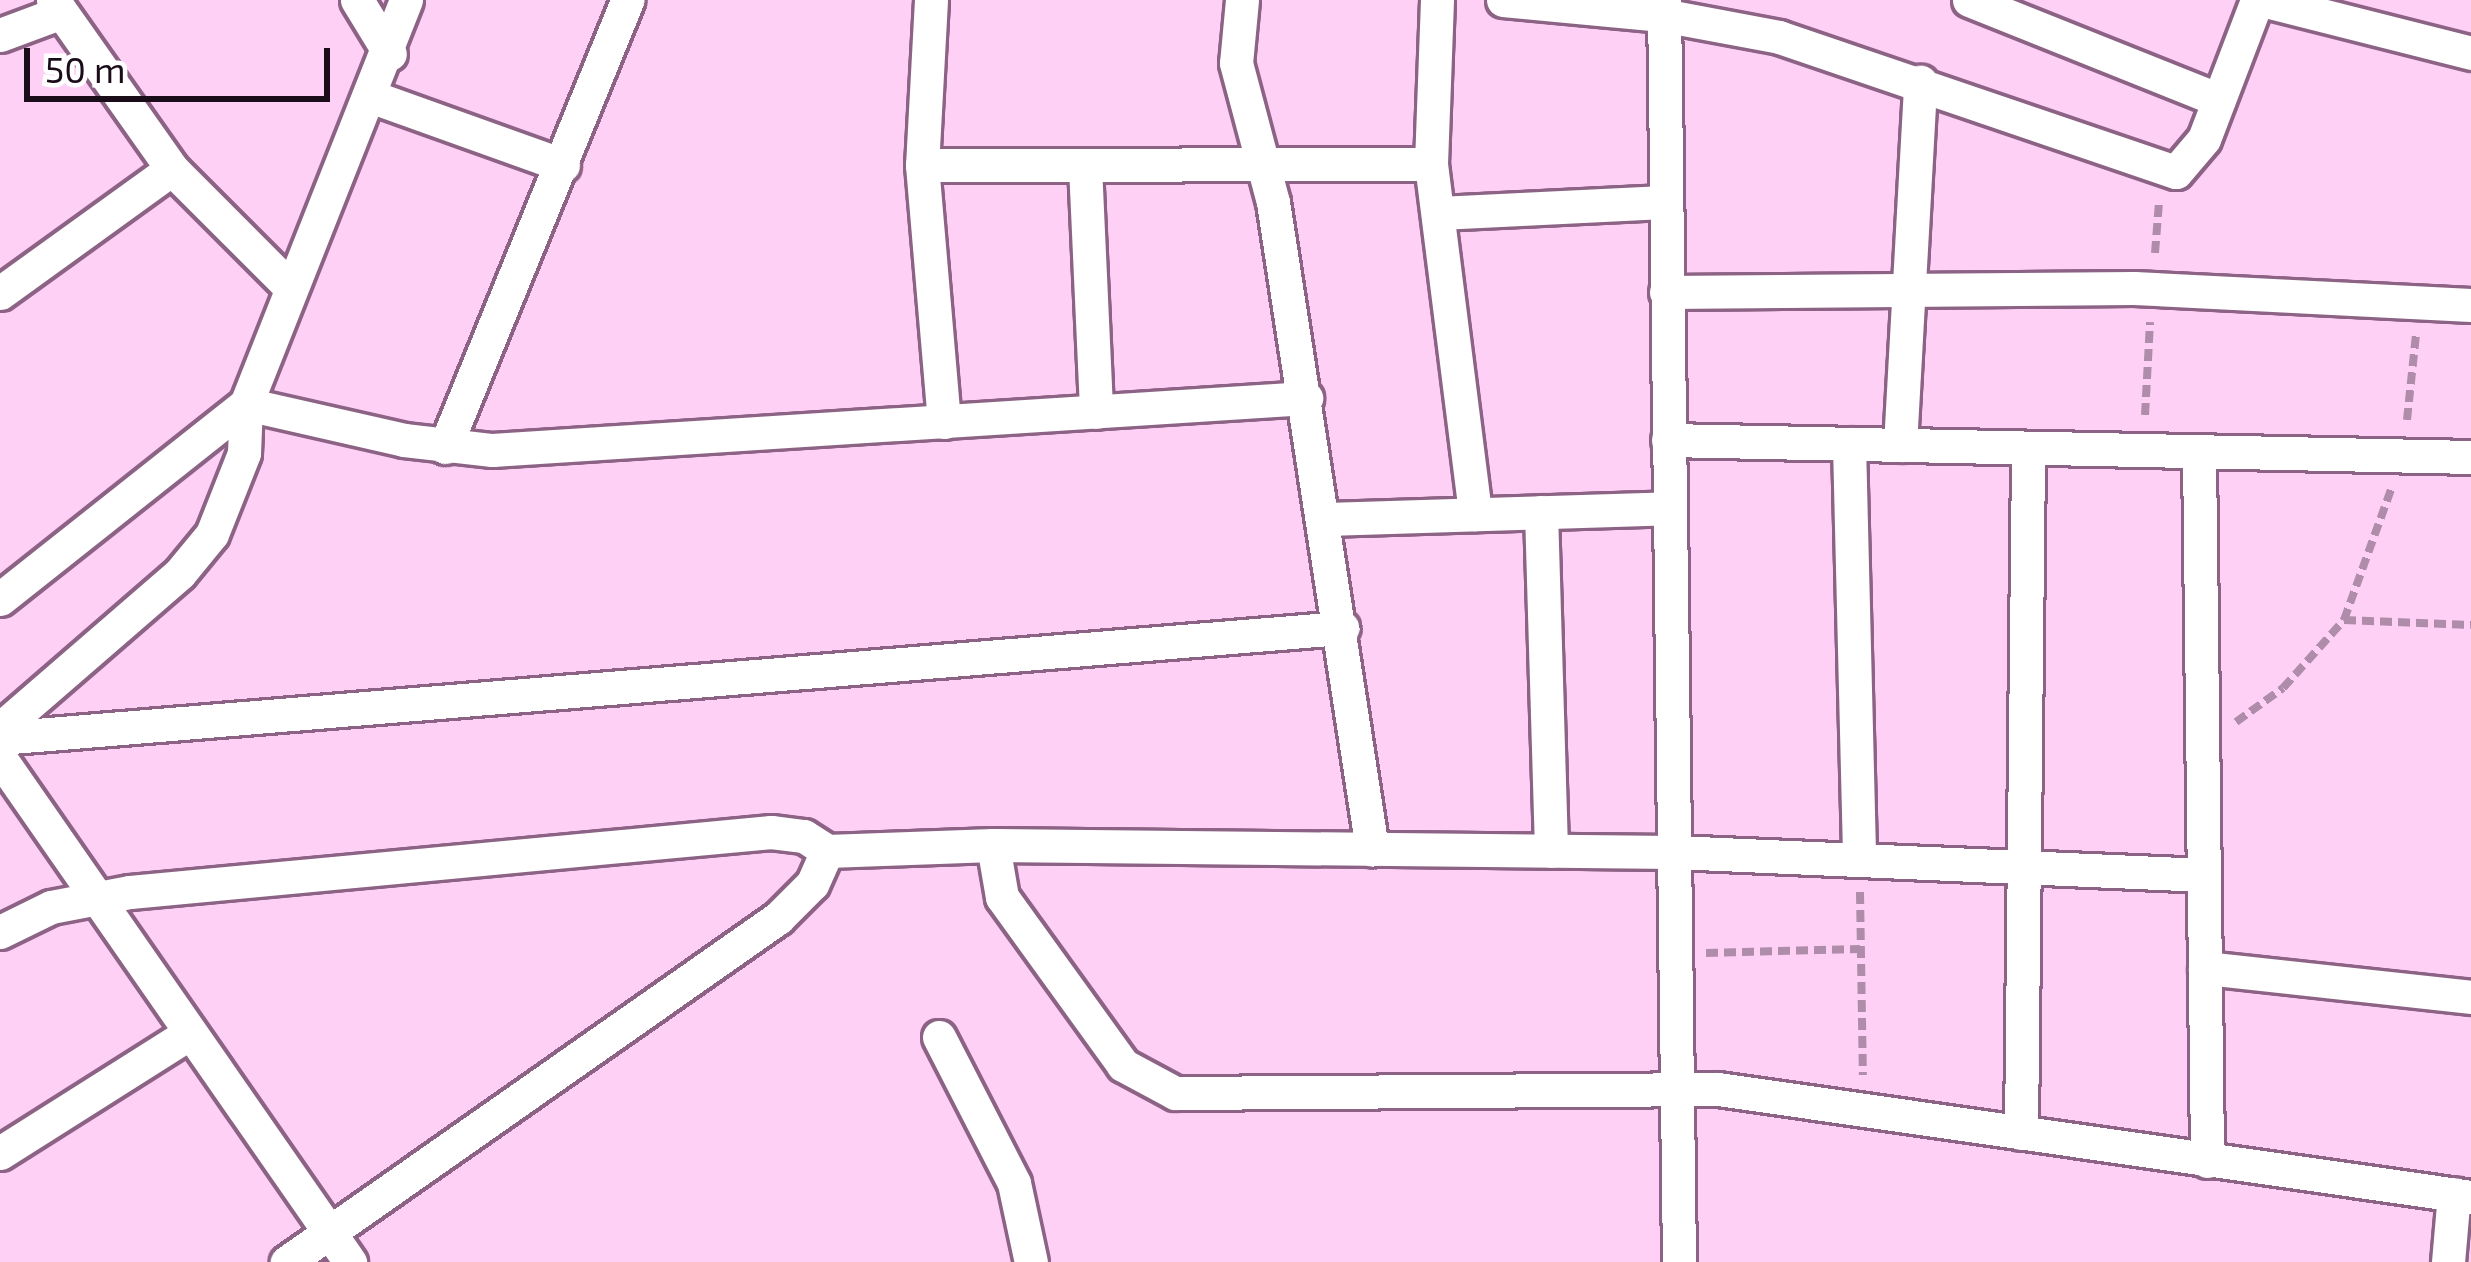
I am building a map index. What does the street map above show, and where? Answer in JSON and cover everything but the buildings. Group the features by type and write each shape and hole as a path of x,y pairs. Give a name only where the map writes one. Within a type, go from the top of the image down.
{"street":[{"path":"357,0 389,54"},
{"path":"0,729 180,573 212,534 244,453 246,404 389,54 406,0"},
{"path":"445,447 627,0"},
{"path":"931,0 922,164 944,422"},
{"path":"1242,0 1236,63 1266,168 1327,519 1372,849"},
{"path":"1436,0 1431,164 1474,514"},
{"path":"1504,0 1663,7 1779,37 1920,82 2176,172 2193,158 2260,0 2471,53"},
{"path":"1969,0 2219,100"},
{"path":"0,35 56,6 172,169 290,287"},
{"path":"1663,7 1679,1262"},
{"path":"1900,445 1920,82"},
{"path":"370,96 563,165"},
{"path":"922,164 1266,168 1431,164"},
{"path":"1085,166 1096,412"},
{"path":"0,292 172,169"},
{"path":"1440,213 1663,202"},
{"path":"1666,292 2134,288 2471,305"},
{"path":"246,404 445,447 543,448 1306,398"},
{"path":"0,598 246,404"},
{"path":"1668,440 2471,458"},
{"path":"1849,444 1859,860"},
{"path":"2021,1132 2028,448"},
{"path":"2199,451 2207,1160"},
{"path":"1327,519 1670,508"},
{"path":"1541,512 1551,851"},
{"path":"0,738 1342,628"},
{"path":"0,758 350,1262"},
{"path":"0,932 94,897 771,832 804,836 827,851 993,845 1675,852 2204,875"},
{"path":"993,845 1012,913 1123,1065 1156,1088 1678,1088 1864,1109 2463,1196 2448,1262"},
{"path":"287,1262 778,918 812,884 827,851"},
{"path":"2205,968 2471,997"},
{"path":"0,1153 190,1033"},
{"path":"939,1037 1014,1183 1031,1262"}],"path":[{"path":"2202,742 2283,688 2344,620 2403,455 2420,302"},
{"path":"2344,620 2471,625"},
{"path":"1859,860 1864,1109"},
{"path":"1676,953 1860,949"}]}
